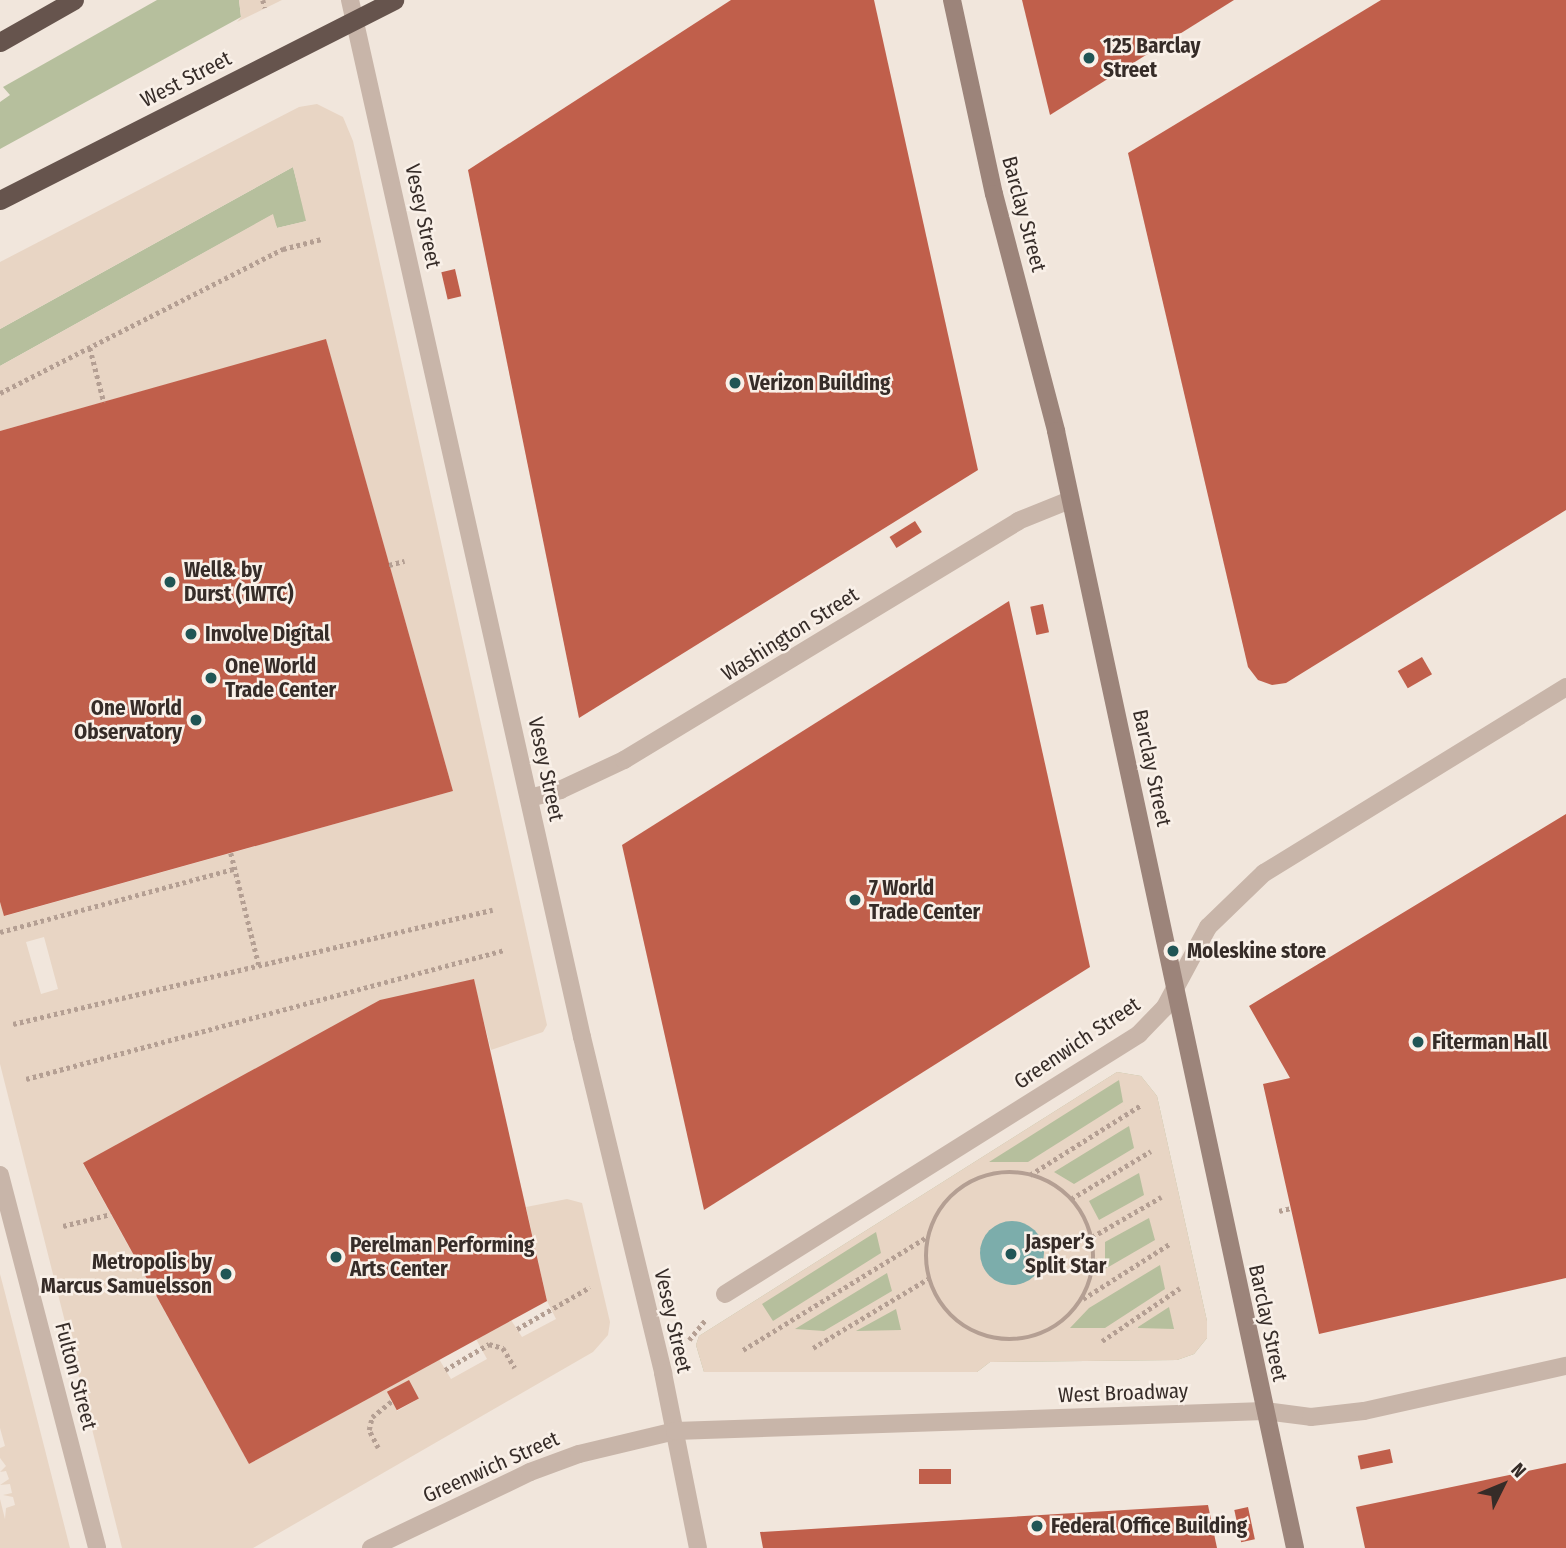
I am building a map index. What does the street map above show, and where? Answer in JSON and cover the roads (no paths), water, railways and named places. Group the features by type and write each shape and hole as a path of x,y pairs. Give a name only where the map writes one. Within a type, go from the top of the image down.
{"highway":[{"path":"0,42 74,0"},
{"name":"West Street","path":"0,200 353,9 394,0"}],"main road":[{"name":"Barclay Street","path":"952,0 1070,500 1295,1548"}],"street":[{"name":"Vesey Street","path":"353,9 529,798 663,1373 698,1548"},
{"name":"Washington Street","path":"529,798 560,790 624,760 1018,521 1070,500"},
{"name":"Greenwich Street","path":"725,1294 1139,1034 1176,990 1208,927 1264,873 1566,687"},
{"name":"Fulton Street","path":"0,1175 97,1548"},
{"name":"West Broadway","path":"675,1431 1265,1411 1311,1418 1364,1411 1566,1366"},
{"name":"Greenwich Street","path":"371,1548 530,1472 579,1454 675,1431"}],"water":[{"path":"1012,1221 1030,1227 1038,1235 1044,1253 1038,1271 1030,1279 1012,1285 994,1279 986,1271 980,1253 986,1235 994,1227"}],"place":[{"name":"125 Barclay Street","path":"1089,58"},
{"name":"Verizon Building","path":"735,383"},
{"name":"Well& by Durst (1WTC)","path":"170,582"},
{"name":"Involve Digital","path":"191,634"},
{"name":"One World Trade Center","path":"211,678"},
{"name":"One World Observatory","path":"196,720"},
{"name":"7 World Trade Center","path":"855,900"},
{"name":"Moleskine store","path":"1173,951"},
{"name":"Fiterman Hall","path":"1418,1042"},
{"name":"Jasper’s Split Star","path":"1011,1254"},
{"name":"Perelman Performing Arts Center","path":"336,1257"},
{"name":"Metropolis by Marcus Samuelsson","path":"226,1274"},
{"name":"Federal Office Building","path":"1037,1526"}]}
